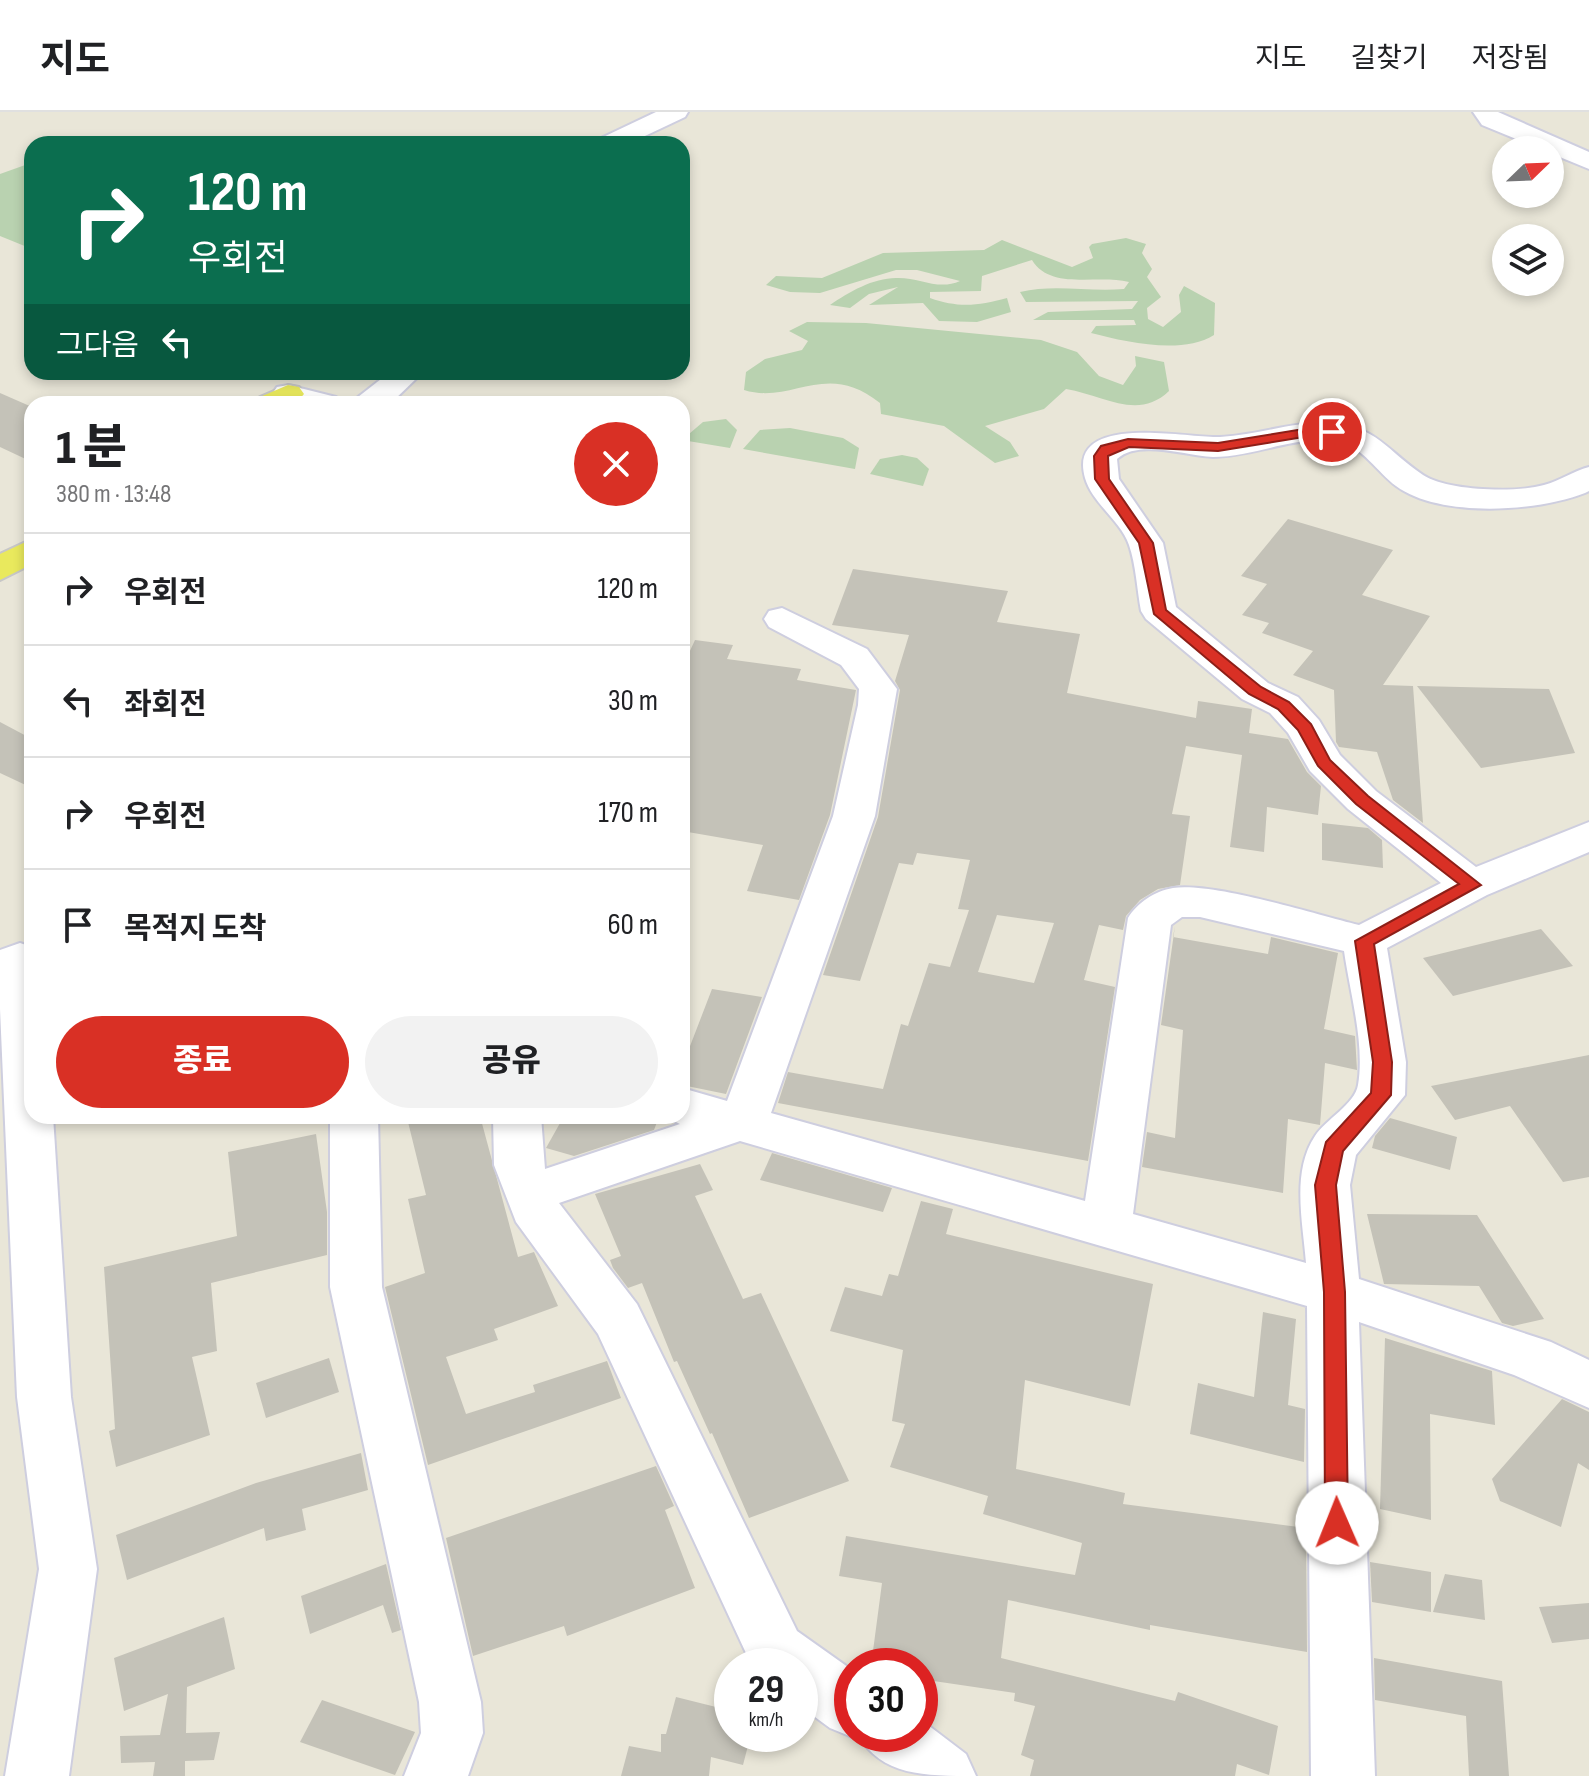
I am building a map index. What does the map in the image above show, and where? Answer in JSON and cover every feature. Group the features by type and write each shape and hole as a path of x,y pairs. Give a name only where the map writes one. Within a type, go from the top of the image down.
{"street":[{"path":"625,136 676,112"},
{"path":"1485,112 1491,120 1589,161"},
{"path":"381,396 399,380"},
{"path":"1472,885 1362,800 1324,762 1305,728 1284,705 1255,691 1159,611 1146,543 1102,479 1101,456 1106,449 1128,443 1218,447 1316,431 1348,433 1367,444 1420,487 1469,496 1525,500 1571,489 1589,477"},
{"path":"744,1121 854,816 877,705 878,689 854,657 782,619"},
{"path":"1106,1226 1150,918 1173,903 1200,902 1364,941 1472,885 1589,836"},
{"path":"1343,1776 1332,1333 1334,1292 1325,1185 1333,1148 1381,1095 1383,1062 1364,941"},
{"path":"13,959 24,1114"},
{"path":"690,1108 1334,1292 1532,1358 1589,1385"},
{"path":"528,1194 744,1121"},
{"path":"25,1124 44,1397 68,1569 37,1776"},
{"path":"354,1124 356,1287 450,1702 452,1733 436,1776"},
{"path":"517,1124 519,1165 541,1222 618,1320 775,1648"},
{"path":"913,1752 944,1776"}],"green space":[{"path":"24,165 24,246 0,236 0,174"},
{"path":"1126,238 1146,244 1142,253 1152,269 1147,277 1161,297 1147,308 1148,319 1163,327 1181,312 1179,295 1184,286 1215,303 1214,335 1186,344 1154,345 1091,333 1096,326 1136,325 1134,320 1033,320 1048,312 1132,309 1138,301 1026,302 1020,292 1124,289 1129,282 1063,278 1040,270 1032,260 982,276 981,291 930,292 930,298 959,305 1007,298 1011,312 977,322 939,321 923,303 869,305 898,287 869,294 850,308 830,305 879,280 904,278 944,285 960,281 917,270 896,270 820,293 790,292 766,285 776,276 822,278 883,253 984,250 1002,240 1072,267 1093,258 1089,247 1092,244"},
{"path":"807,322 866,323 1041,340 1077,352 1099,376 1123,385 1136,366 1135,356 1164,362 1169,391 1157,400 1133,405 1066,389 1044,409 985,426 1010,442 1019,456 995,463 944,426 881,414 880,403 861,390 826,384 778,392 744,390 746,372 765,359 802,350 808,341 789,331"},
{"path":"726,419 737,430 730,448 690,441 690,433 703,422"},
{"path":"790,428 843,438 859,448 855,469 743,449 760,430"},
{"path":"902,455 917,458 929,469 923,486 870,474 880,459"}],"building":[{"path":"0,393 24,404 24,458 0,447"},
{"path":"1288,519 1393,550 1362,595 1430,616 1383,685 1413,686 1423,823 1393,800 1377,752 1339,747 1336,742 1334,690 1293,675 1313,651 1262,633 1269,623 1242,615 1267,584 1241,576"},
{"path":"853,569 1008,591 997,622 1080,634 1067,693 1196,718 1198,701 1252,709 1249,733 1288,739 1307,772 1321,786 1318,815 1267,807 1264,852 1230,847 1242,755 1186,746 1172,814 1190,816 1180,885 1158,889 1140,900 1126,916 1123,930 1099,925 1084,980 1115,987 1088,1161 778,1103 788,1072 883,1089 901,1024 908,1026 929,963 950,967 969,910 958,909 970,860 917,853 913,865 899,863 860,981 823,975 878,817 900,690 895,681 909,635 832,625","holes":["997,915 1054,923 1034,983 978,972"]},
{"path":"695,640 733,645 727,659 801,669 797,680 856,690 830,815 799,900 747,891 763,845 690,832 690,651"},
{"path":"1417,686 1549,689 1575,753 1481,768"},
{"path":"0,722 24,735 24,784 0,773"},
{"path":"1322,823 1368,828 1382,840 1383,868 1322,860"},
{"path":"1541,929 1573,966 1453,996 1423,958"},
{"path":"1173,937 1268,954 1271,937 1338,953 1324,1029 1355,1036 1357,1070 1325,1063 1320,1125 1288,1119 1283,1193 1142,1167 1147,1132 1175,1138 1183,1030 1161,1025"},
{"path":"712,989 762,997 726,1094 690,1087 690,1046"},
{"path":"1589,1055 1589,1177 1563,1182 1510,1106 1455,1120 1431,1086"},
{"path":"1390,1118 1457,1137 1450,1170 1372,1148 1375,1136"},
{"path":"408,1124 482,1124 518,1257 534,1252 558,1306 494,1329 498,1340 446,1357 466,1414 535,1392 533,1385 607,1361 621,1398 428,1465 385,1287 425,1273 408,1199 426,1195"},
{"path":"560,1124 656,1124 654,1130 574,1156 546,1148"},
{"path":"316,1134 327,1212 327,1255 211,1283 217,1351 192,1357 210,1435 116,1467 109,1431 115,1429 104,1267 237,1236 228,1152"},
{"path":"772,1153 892,1188 883,1212 760,1180"},
{"path":"700,1164 713,1190 695,1196 743,1299 761,1293 849,1481 749,1518 712,1433 677,1361 674,1362 642,1283 628,1288 613,1268 610,1260 621,1256 595,1194"},
{"path":"921,1201 953,1209 946,1234 1153,1284 1130,1406 1025,1380 1016,1469 1125,1493 1123,1504 1306,1528 1307,1652 1150,1625 1150,1630 1008,1600 1001,1658 1175,1701 1178,1692 1278,1726 1269,1775 1237,1764 1235,1776 1030,1776 1034,1760 1021,1755 1035,1706 1014,1701 1015,1693 938,1682 938,1648 873,1648 882,1583 839,1576 846,1536 1075,1575 1082,1543 983,1514 988,1496 890,1467 905,1424 892,1421 903,1350 830,1331 845,1287 882,1296 889,1274 898,1276"},
{"path":"1367,1214 1477,1215 1544,1319 1513,1326 1502,1323 1479,1286 1384,1284"},
{"path":"1263,1312 1296,1319 1288,1405 1305,1409 1304,1462 1190,1434 1198,1383 1254,1397"},
{"path":"1385,1338 1492,1371 1495,1425 1430,1414 1431,1520 1380,1509"},
{"path":"329,1358 339,1392 266,1418 256,1383"},
{"path":"1562,1399 1589,1412 1589,1470 1578,1463 1561,1527 1500,1501 1492,1479"},
{"path":"361,1453 368,1490 302,1509 306,1530 266,1541 264,1528 127,1580 116,1535 256,1483"},
{"path":"656,1466 674,1506 665,1510 695,1588 567,1636 564,1626 473,1656 446,1538"},
{"path":"1370,1562 1431,1572 1431,1612 1372,1602"},
{"path":"386,1564 401,1630 392,1633 383,1605 310,1634 301,1596"},
{"path":"1445,1574 1482,1580 1485,1620 1433,1612"},
{"path":"1589,1603 1589,1639 1552,1643 1539,1607"},
{"path":"224,1617 235,1669 187,1687 186,1733 220,1732 214,1760 185,1761 185,1776 153,1776 155,1762 121,1763 120,1736 160,1735 168,1694 124,1711 114,1658"},
{"path":"1374,1658 1502,1681 1509,1776 1469,1776 1466,1716 1375,1700"},
{"path":"676,1697 714,1706 714,1752 746,1752 743,1765 711,1757 709,1776 621,1776 629,1746 661,1752 661,1734 666,1734"},
{"path":"322,1700 415,1732 395,1775 300,1742"}],"route":[{"path":"1332,432 1316,431 1218,447 1128,443 1106,449 1101,456 1102,479 1146,543 1159,611 1255,691 1284,705 1305,728 1324,762 1362,800 1472,885 1364,941 1372,976 1383,1062 1381,1095 1333,1148 1325,1185 1334,1292 1332,1333 1337,1523"}]}
